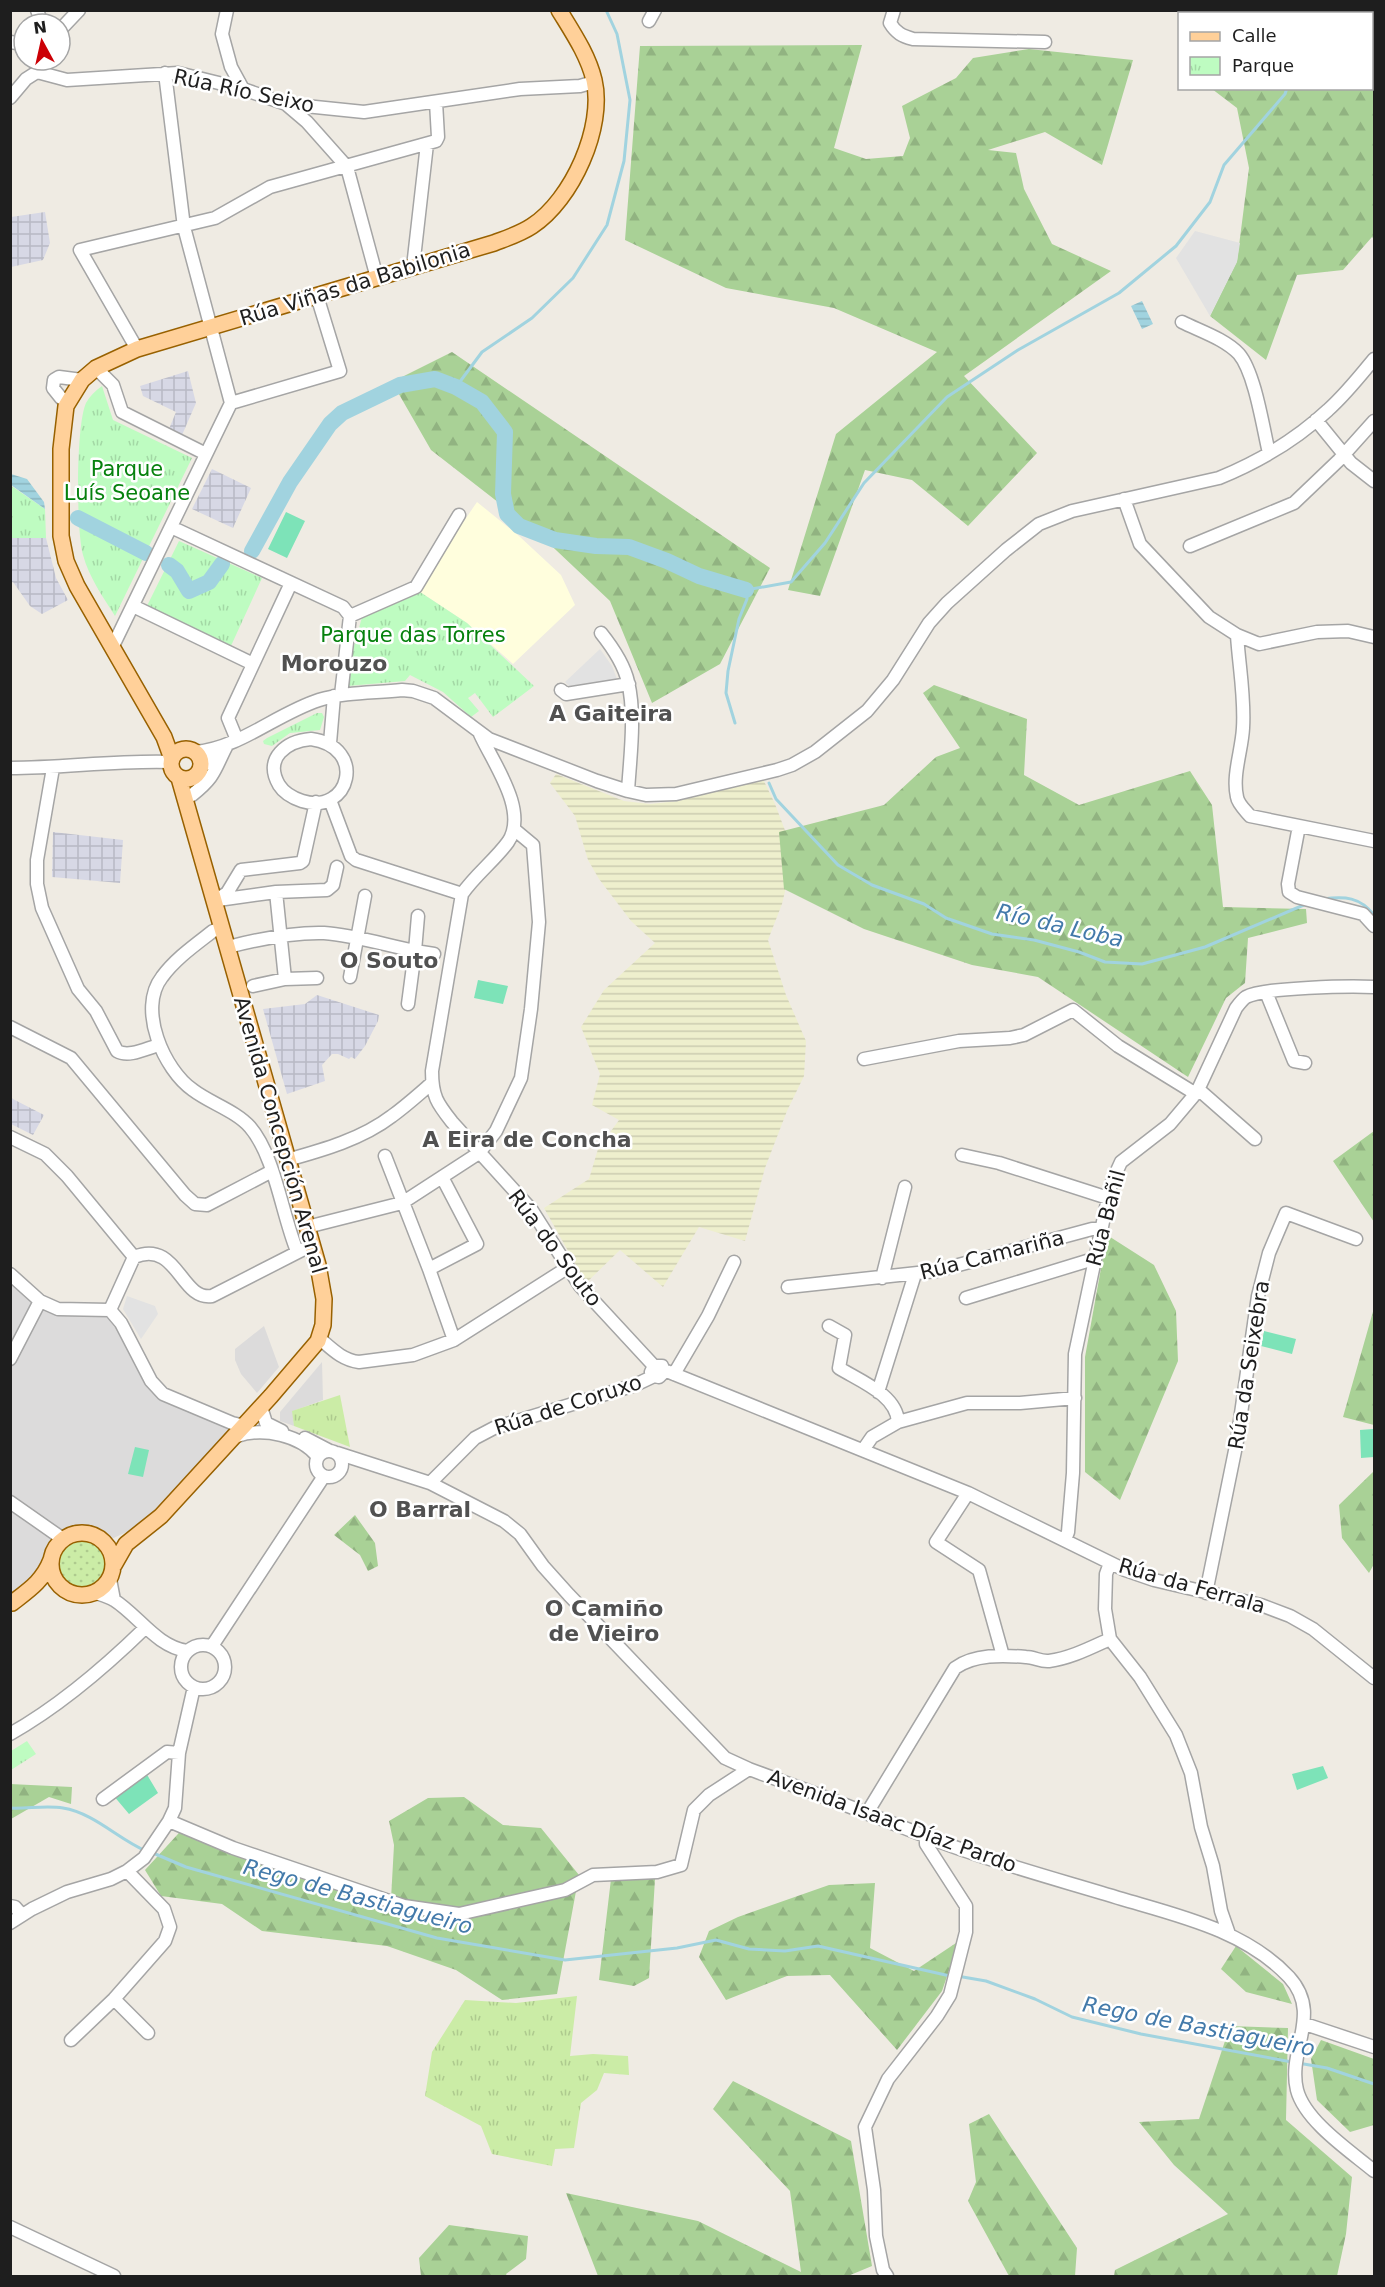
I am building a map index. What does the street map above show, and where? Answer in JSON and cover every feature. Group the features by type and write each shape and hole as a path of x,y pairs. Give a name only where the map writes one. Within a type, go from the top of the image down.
{"main road":[{"name":"Rúa Viñas da Babilonia","path":"82,380 96,368 137,349 513,236 533,225 548,213 575,177 596,113 594,82 581,46 559,10"},
{"name":"Avenida Concepción Arenal","path":"82,380 69,401 61,449 61,536 66,561 77,586 165,739 180,756 173,771 179,778 190,802 214,901 307,1227 305,1249 324,1299 323,1326 312,1349 161,1516"},
{"path":"179,778 188,779 198,771 200,759 180,756"},
{"name":"Avenida Concepción Arenal","path":"190,802 198,771"},
{"path":"105,1542 112,1541 161,1516"},
{"path":"51,1559 52,1574 59,1586 77,1595 96,1593 104,1587 126,1544 161,1516"},
{"path":"11,1604 39,1583 55,1548 63,1539 73,1534 87,1533 105,1542 110,1549 112,1572"},
{"path":"11,1604 59,1586"}],"street":[{"path":"227,10 222,34 231,68 243,89"},
{"path":"894,10 890,23 894,31 901,36 913,39 1045,42"},
{"path":"10,98 34,72"},
{"name":"Rúa Río Seixo","path":"52,72 68,80 178,73 243,89 286,104 364,112 520,89 580,86 594,82"},
{"path":"112,648 231,402 184,227 165,73"},
{"path":"137,349 80,250 215,218 270,187 436,141 438,137 436,102"},
{"path":"286,104 307,122 347,167 377,278"},
{"path":"413,267 427,144"},
{"path":"231,402 242,401 340,371 317,296"},
{"path":"1182,322 1230,347 1240,355 1249,371 1269,453"},
{"path":"198,771 230,745 316,701 338,696 402,690 426,694 450,708 480,735 597,781 646,795 676,794 792,765 843,732 867,711 893,680 930,623 947,603 1025,534 1056,516 1219,478 1269,453 1316,420 1336,402 1374,359"},
{"path":"96,368 113,385 122,412 206,454"},
{"path":"69,401 61,398 53,388 54,380 59,377 82,380"},
{"path":"1316,420 1358,470 1374,481"},
{"path":"1191,546 1293,503 1344,455 1374,421"},
{"path":"1124,499 1140,544 1209,617 1237,635 1259,644 1317,632 1348,631 1374,637"},
{"path":"350,616 416,587 459,515"},
{"path":"171,527 343,607 350,616 330,743"},
{"path":"190,802 210,780 230,745 228,717 291,583"},
{"path":"133,606 253,664"},
{"path":"602,633 616,654 629,684 631,714 628,791"},
{"path":"1237,635 1244,706 1237,766 1237,798 1250,816 1374,841"},
{"path":"561,690 566,694 629,684"},
{"path":"307,1227 402,1203 479,1153 496,1131 521,1078 531,1009 539,922 533,845 515,830 515,805 480,735"},
{"path":"155,761 162,754 165,739"},
{"path":"311,739 330,743 338,750 347,771 345,783 340,792 330,800 306,802 292,798 280,787 275,775 275,760 291,742 311,739"},
{"path":"10,768 53,768 155,761 230,745"},
{"path":"53,768 38,860 37,884 42,908 78,989 96,1011 117,1051 121,1054 130,1053 159,1045"},
{"path":"330,800 351,856 356,861 462,894"},
{"path":"214,901 227,893 241,870 303,861 316,802"},
{"path":"1299,826 1288,884 1289,892 1297,897 1363,914 1374,926"},
{"name":"Rúa do Souto","path":"515,830 508,842 473,878 462,894 432,1071 433,1094 438,1105 542,1223 567,1268 580,1286 661,1371"},
{"path":"214,901 276,892 331,889 337,867"},
{"path":"276,892 285,979"},
{"path":"350,978 365,896"},
{"path":"408,1004 418,916"},
{"path":"110,1310 134,1257 141,1254 160,1256 168,1260 196,1293 203,1297 212,1296 305,1249 291,1235 272,1171 262,1145 251,1128 192,1090 178,1078 159,1045 152,1010 155,988 161,977 185,954 213,931 222,928"},
{"path":"228,947 280,936 323,933 434,954"},
{"path":"253,986 285,979 317,978"},
{"name":"Rúa Bañil","path":"1065,1540 1068,1532 1072,1473 1075,1354 1111,1184 1121,1162 1170,1124 1197,1092 1236,1008 1246,998 1266,993 1349,986 1374,987"},
{"path":"1266,993 1294,1061 1305,1063"},
{"path":"864,1059 959,1041 1024,1035 1073,1010 1118,1046 1197,1092 1255,1139"},
{"path":"10,1027 71,1058 195,1204 207,1205 272,1171"},
{"path":"287,1160 335,1145 366,1132 391,1117 432,1083"},
{"path":"10,1137 45,1154 67,1176 134,1257"},
{"path":"962,1155 999,1163 1108,1198"},
{"path":"385,1156 454,1340"},
{"path":"429,1269 477,1244 442,1177"},
{"name":"Rúa Camariña","path":"882,1278 905,1187"},
{"name":"Rúa da Seixebra","path":"1206,1593 1237,1441 1258,1296 1269,1253 1286,1213 1356,1239"},
{"name":"Rúa Camariña","path":"788,1287 915,1275 1092,1229 1101,1229"},
{"path":"966,1298 1087,1261 1094,1262"},
{"path":"661,1371 708,1316 734,1262"},
{"path":"319,1338 339,1355 359,1362 413,1354 454,1340 567,1268"},
{"path":"10,1274 40,1301 58,1309 110,1310 121,1323 151,1381 163,1394 232,1423 240,1431 269,1432 304,1444 318,1457"},
{"path":"878,1392 915,1275"},
{"path":"10,1359 40,1301"},
{"path":"829,1326 845,1335 839,1368 890,1401 897,1412 898,1422"},
{"name":"Rúa da Ferrala","path":"661,1371 968,1493 1110,1563 1154,1580 1261,1605 1290,1616 1313,1629 1374,1678"},
{"name":"Rúa de Coruxo","path":"430,1483 475,1438 494,1428 634,1385 661,1371"},
{"path":"864,1450 872,1437 898,1422 967,1403 1020,1403 1075,1398"},
{"path":"261,1407 262,1416 268,1424 334,1452 341,1459 342,1467"},
{"path":"334,1452 325,1451 318,1457 317,1470 324,1476 333,1477 342,1467 360,1461"},
{"name":"Avenida Isaac Díaz Pardo","path":"334,1452 430,1483 504,1521 520,1534 543,1566 569,1595 725,1758 926,1837 1229,1934 1276,1965 1290,1978 1300,1992 1305,2024 1295,2072 1297,2091 1312,2116 1374,2171"},
{"path":"212,1646 324,1476"},
{"path":"968,1493 936,1542 979,1570 1004,1656"},
{"path":"10,1502 63,1539"},
{"path":"1110,1563 1106,1575 1105,1609 1110,1639 1140,1677 1176,1735 1191,1773 1201,1827 1213,1866 1221,1911 1229,1934"},
{"path":"112,1572 114,1600"},
{"path":"96,1593 114,1600 145,1628 181,1654 183,1677 194,1687 201,1689 215,1686 224,1676 223,1656 212,1646 199,1645 181,1654"},
{"path":"10,1734 27,1725 99,1670 145,1628"},
{"path":"867,1813 955,1668 966,1660 1004,1656 1029,1657 1045,1662 1071,1657 1110,1639"},
{"path":"10,1923 67,1892 111,1879 127,1871 144,1858 170,1821 175,1808 179,1753 194,1687"},
{"path":"104,1799 167,1752 179,1753"},
{"path":"170,1821 233,1848 404,1906 459,1914 565,1890 593,1875 657,1872 681,1865 694,1810 709,1795 749,1769"},
{"path":"887,2277 883,2270 876,2236 874,2190 865,2127 888,2079 937,2016 950,1995 966,1932 966,1906 927,1844 926,1837"},
{"path":"71,2040 114,1999 165,1941 170,1927 164,1909 127,1871"},
{"path":"10,1906 15,1907 22,1915"},
{"path":"114,1999 148,2032"},
{"path":"1305,2024 1374,2047"},
{"path":"10,2227 114,2277"}],"shaded area":[{"path":"45,212 50,243 43,260 11,267 11,217"},
{"path":"1195,231 1240,243 1237,262 1210,316 1176,258"},
{"path":"188,371 196,403 182,435 169,429 176,412 143,396 140,386"},
{"path":"212,469 251,488 233,528 192,509"},
{"path":"477,502 519,536 561,575 575,605 513,664 467,623 417,590"},
{"path":"11,538 46,538 56,578 68,600 42,614 30,606 13,582 11,583"},
{"path":"600,649 612,666 617,679 569,686 565,682"},
{"path":"556,774 624,801 650,804 678,801 763,779 794,854 782,904 768,940 786,995 806,1041 804,1076 787,1111 765,1168 745,1241 699,1227 663,1287 620,1250 586,1283 544,1208 589,1179 598,1149 619,1120 592,1105 600,1074 581,1027 604,990 655,943 631,921 599,879 588,860 575,816 550,783"},
{"path":"53,832 123,840 120,883 52,877"},
{"path":"317,995 379,1015 378,1021 365,1046 355,1059 332,1054 322,1065 325,1081 287,1094 263,1009 305,1004"},
{"path":"11,1098 44,1115 33,1135 11,1124"},
{"path":"10,1274 40,1301 110,1310 152,1393 245,1426 161,1516 105,1542 87,1533 68,1536 59,1543 10,1604"},
{"path":"127,1296 155,1306 158,1314 141,1339 123,1309"},
{"path":"264,1326 279,1367 257,1393 241,1374 235,1360 235,1349"},
{"path":"322,1362 323,1400 293,1411 294,1426 280,1421 280,1412"}],"green space":[{"path":"1218,10 1350,10 1350,12 1215,12"},
{"path":"862,45 834,148 866,159 903,156 910,138 902,106 956,78 973,58 1029,49 1133,60 1102,165 1045,132 988,150 1016,153 1024,189 1052,244 1111,271 964,376 1037,453 968,526 912,480 865,470 820,596 788,590 836,434 937,352 834,308 726,288 625,240 640,46"},
{"path":"1374,77 1374,239 1372,237 1343,270 1297,275 1266,360 1210,316 1237,261 1249,168 1237,108 1213,90 1373,90"},
{"path":"452,352 770,568 720,664 652,703 610,601 539,534 431,450 392,382"},
{"name":"Parque Luís Seoane","path":"102,386 113,420 192,458 115,616 89,571 83,555 79,524 80,432 86,403"},
{"path":"10,485 45,509 46,538 11,538"},
{"path":"286,512 305,521 287,558 268,549"},
{"path":"179,541 262,578 230,648 146,608"},
{"name":"Parque das Torres","path":"417,590 467,623 534,686 493,717 475,693 468,698 479,711 471,717 443,692 410,675 405,681 348,686 353,650 362,617"},
{"path":"934,685 1027,719 1024,775 1079,805 1190,771 1212,805 1223,907 1306,909 1307,923 1248,938 1245,983 1226,998 1188,1077 1038,977 972,965 864,929 784,889 779,832 884,805 936,757 960,748 923,693"},
{"path":"317,713 322,713 324,717 320,730 290,733 272,746 264,744 263,741 267,738"},
{"path":"478,980 508,986 503,1004 474,998"},
{"path":"1374,1131 1374,1222 1333,1161"},
{"path":"1107,1235 1154,1265 1176,1311 1178,1361 1120,1500 1085,1472 1085,1357"},
{"path":"1374,1308 1374,1425 1343,1417"},
{"path":"1264,1331 1296,1339 1292,1354 1261,1346"},
{"path":"340,1395 350,1447 294,1426 292,1411"},
{"path":"1373,1429 1374,1457 1361,1458 1360,1430"},
{"path":"135,1447 149,1450 143,1477 128,1474"},
{"path":"1374,1471 1374,1564 1369,1573 1342,1538 1339,1505"},
{"path":"355,1515 375,1543 378,1566 368,1571 360,1555 334,1535"},
{"path":"82,1538 92,1540 100,1546 106,1554 108,1564 106,1574 100,1582 92,1588 82,1590 72,1588 64,1582 58,1574 56,1564 58,1554 64,1546 72,1540"},
{"path":"27,1741 36,1754 11,1770 11,1751"},
{"path":"1323,1766 1328,1778 1297,1790 1292,1774"},
{"path":"146,1773 158,1793 129,1814 113,1795"},
{"path":"10,1784 72,1787 71,1804 49,1797 11,1819"},
{"path":"464,1797 503,1825 541,1828 579,1875 557,1994 502,2000 456,1970 387,1946 262,1931 222,1904 161,1896 145,1870 188,1823 272,1859 391,1899 394,1845 389,1821 428,1798"},
{"path":"611,1879 655,1879 649,1978 634,1986 599,1980"},
{"path":"875,1883 870,1948 914,1971 959,1941 942,1991 897,2050 830,1975 787,1976 726,2000 699,1957 709,1931 738,1917 829,1885"},
{"path":"1236,1946 1283,1984 1292,2004 1246,1992 1221,1969"},
{"path":"577,1996 570,2056 593,2054 628,2056 629,2075 604,2073 597,2090 581,2103 574,2148 555,2149 552,2166 492,2154 481,2126 425,2096 432,2052 465,2000 516,2003"},
{"path":"1230,2026 1288,2028 1286,2120 1352,2177 1346,2234 1337,2276 1114,2276 1115,2270 1228,2214 1174,2165 1139,2122 1199,2119"},
{"path":"1321,2040 1374,2059 1374,2125 1350,2132 1317,2100 1311,2059"},
{"path":"733,2081 851,2141 872,2266 848,2276 598,2276 566,2193 698,2221 801,2272 790,2191 713,2109"},
{"path":"989,2114 1077,2248 1075,2276 1009,2276 968,2201 976,2182 969,2124"},
{"path":"449,2225 528,2236 526,2259 506,2274 507,2276 421,2276 419,2258"}],"water":[{"path":"1142,301 1153,324 1142,329 1131,306"},
{"path":"11,474 27,479 44,502 45,509 11,485"}],"waterway":[{"path":"456,387 482,352 532,318 573,278 607,225 624,161 630,100 617,34 606,10"},
{"path":"735,723 726,693 728,671 739,619 747,599 746,590 791,582 825,543 864,483 947,397 1018,350 1119,293 1176,246 1210,202 1224,165 1286,90"},
{"name":"Río da Loba","path":"252,551 290,482 330,424 342,413 400,385 435,379 456,387 482,402 505,432 503,494 507,514 519,526 555,540 596,546 629,547 699,576 746,590"},
{"name":"Río da Loba","path":"78,518 146,553"},
{"name":"Río da Loba","path":"169,565 177,571 189,591 209,582 222,564"},
{"name":"Río da Loba","path":"769,783 776,799 838,865 872,885 924,904 946,918 992,934 1034,940 1079,952 1105,962 1142,964 1205,947 1306,904"},
{"name":"Río da Loba","path":"1323,899 1352,899 1363,904 1374,915"},
{"name":"Rego de Bastiagueiro","path":"10,1808 50,1807 74,1811 96,1821 146,1851"},
{"name":"Rego de Bastiagueiro","path":"153,1853 186,1867 437,1938 565,1960 677,1948 716,1940 749,1949 785,1951 818,1946 950,1976"},
{"name":"Rego de Bastiagueiro","path":"957,1976 986,1981 1035,1999 1072,2017 1141,2034 1292,2062"},
{"name":"Rego de Bastiagueiro","path":"1298,2063 1327,2068 1374,2084"}],"district":[{"name":"Morouzo","path":"334,663"},
{"name":"A Gaiteira","path":"611,713"},
{"name":"O Souto","path":"389,960"},
{"name":"A Eira de Concha","path":"527,1139"},
{"name":"O Barral","path":"420,1509"},
{"name":"O Camiño de Vieiro","path":"604,1620"}]}
